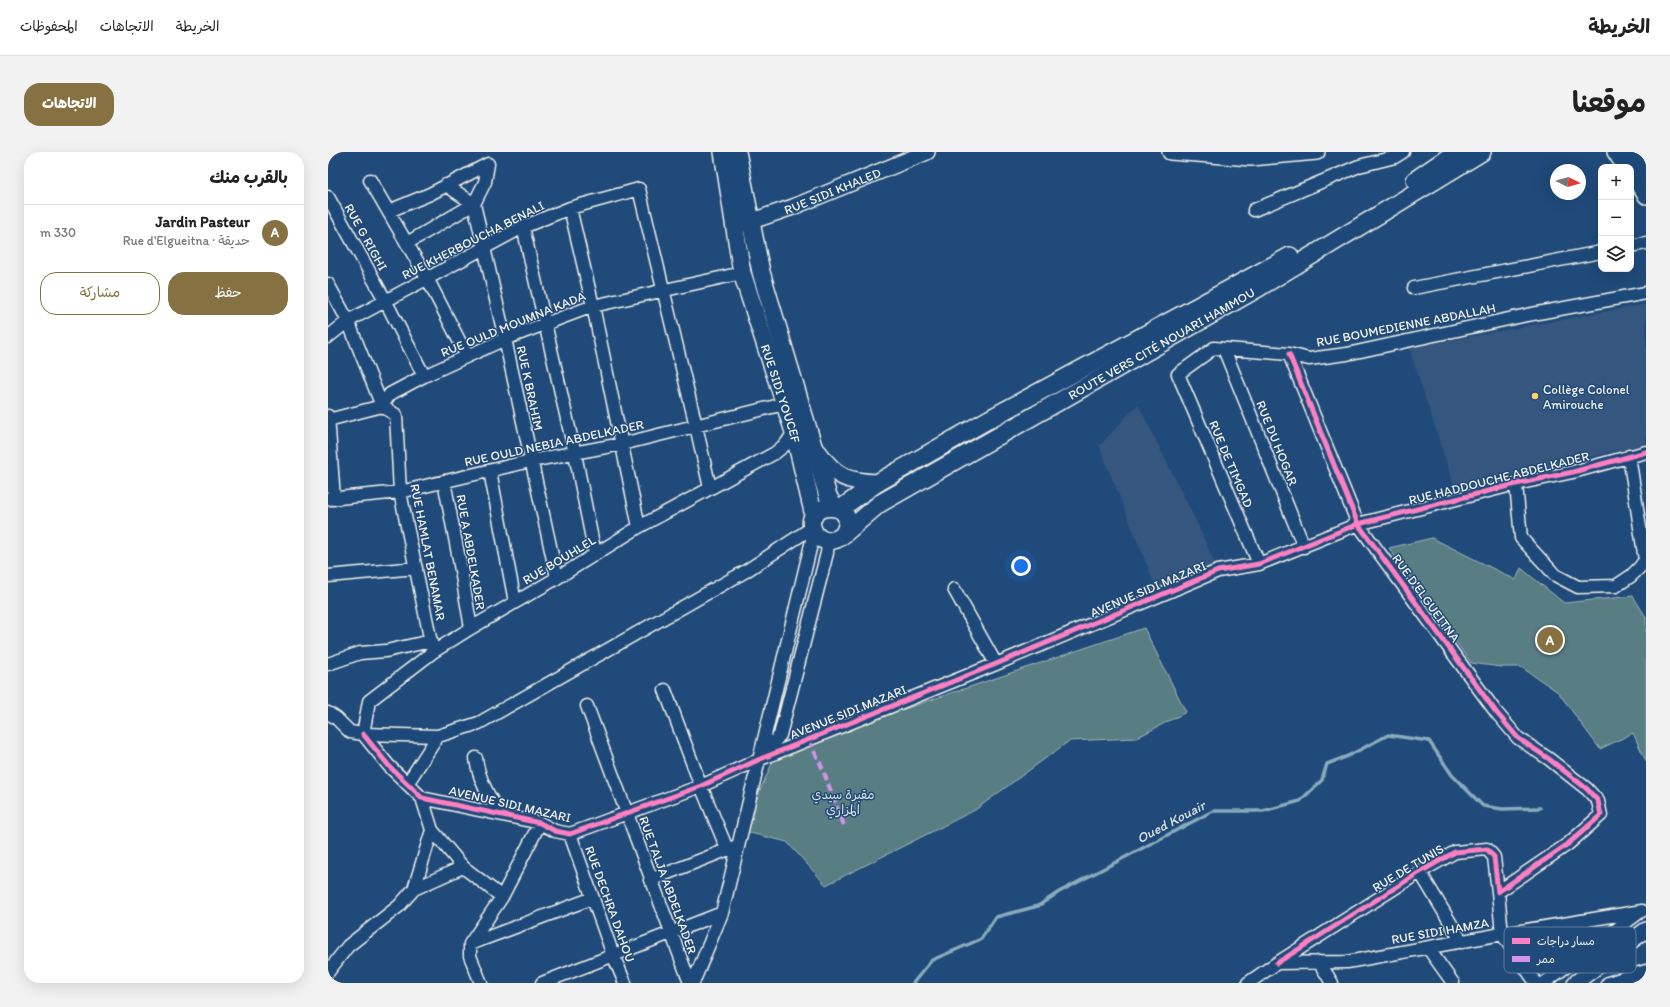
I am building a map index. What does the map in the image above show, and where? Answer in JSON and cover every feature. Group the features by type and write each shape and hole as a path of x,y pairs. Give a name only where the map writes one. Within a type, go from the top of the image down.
{"main road":[{"name":"RUE SIDI YOUCEF","path":"723,152 742,273 794,432 823,530"},
{"path":"737,152 761,272 828,496 846,518 847,524 823,530"},
{"name":"ROUTE VERS CITÉ NOUARI HAMMOU","path":"1456,152 1415,181 1277,263 991,418 837,508 823,508 823,530 879,504 1260,287 1482,152"},
{"path":"812,443 831,470 845,479 857,482 878,483"}],"street":[{"name":"RUE SIDI KHALED","path":"735,224 752,221 793,207 927,152"},
{"path":"1170,152 1252,158 1317,152"},
{"path":"1254,210 1359,166 1395,157 1403,152"},
{"path":"1615,152 1623,164"},
{"path":"1630,152 1646,175"},
{"path":"390,211 488,164 485,182 474,204 407,243"},
{"path":"1634,179 1646,196"},
{"path":"370,180 390,211 427,278 467,356"},
{"path":"446,185 474,204"},
{"name":"RUE KHERBOUCHA BENALI","path":"328,337 348,321 385,300 523,227 570,208 639,189 664,290"},
{"name":"RUE G RIGHI","path":"328,197 385,300 424,376"},
{"name":"RUE K BRAHIM","path":"474,204 505,339 556,578"},
{"path":"570,208 593,306 639,527"},
{"path":"523,227 575,454 595,554"},
{"path":"1634,245 1646,243"},
{"path":"1414,288 1598,253"},
{"name":"RUE OULD MOUMNA KADA","path":"382,406 390,394 424,376 505,339 593,306 742,273"},
{"name":"RUE HAMLAT BENAMAR","path":"328,284 348,321 382,406 396,415 400,492 432,647"},
{"path":"664,290 710,488"},
{"name":"RUE BOUMEDIENNE ABDALLAH","path":"1178,374 1214,348 1289,354 1309,359 1347,354 1527,315 1646,293"},
{"name":"RUE DU HOGAR","path":"1224,349 1304,547"},
{"name":"RUE D'ELGUEITNA","path":"1289,354 1358,524 1496,712 1518,738 1550,759 1587,789 1598,801 1602,815 1568,844 1498,892"},
{"name":"RUE DE TIMGAD","path":"1178,374 1259,564"},
{"name":"RUE OULD NEBIA ABDELKADER","path":"331,499 400,492 530,461 575,454 622,444 784,404"},
{"path":"328,419 382,406"},
{"path":"328,416 331,499"},
{"name":"RUE BOUHLEL","path":"363,734 369,701 432,647 471,628 639,527 775,453 786,444 794,432"},
{"name":"RUE HADDOUCHE ABDELKADER","path":"1358,524 1516,484 1573,472 1646,452"},
{"path":"1516,484 1521,538 1555,574 1578,587 1616,586 1631,576 1645,560 1629,456"},
{"path":"490,471 515,602"},
{"name":"RUE A ABDELKADER","path":"444,481 471,628"},
{"name":"AVENUE SIDI MAZARI","path":"422,798 485,812 501,814 540,824 555,831 570,834 701,786 758,760 996,664 1218,571 1259,564 1358,524"},
{"path":"328,713 336,718 350,732 363,734 438,736 479,724 746,571 823,530"},
{"path":"693,983 722,913 733,847 823,530"},
{"path":"758,760 780,735 827,553 823,530"},
{"path":"328,576 416,568"},
{"path":"954,589 996,664"},
{"path":"328,664 360,653 432,647"},
{"path":"665,690 701,786 733,847"},
{"name":"RUE TALJA ABDELKADER","path":"587,706 650,880 690,983"},
{"path":"363,734 389,766 422,798 432,830 463,868 502,897"},
{"path":"407,784 438,736"},
{"path":"476,758 477,769 501,814"},
{"path":"481,983 470,956 470,944 502,897 540,824"},
{"path":"328,972 348,946 399,906 414,889 432,830"},
{"name":"RUE DECHRA DAHOU","path":"570,834 613,955 625,983"},
{"path":"650,880 733,847"},
{"name":"RUE DE TUNIS","path":"1277,963 1420,872 1455,852 1487,849 1494,857 1498,892"},
{"path":"414,889 463,868"},
{"path":"1420,872 1462,942"},
{"path":"1498,892 1502,934 1504,937"},
{"path":"470,944 593,898"},
{"path":"1621,927 1644,910"},
{"name":"RUE SIDI HAMZA","path":"1543,927 1644,910"},
{"path":"542,983 722,913"},
{"path":"1636,937 1646,930"},
{"name":"RUE SIDI HAMZA","path":"1277,963 1347,962 1502,934"},
{"path":"1428,948 1453,983"},
{"path":"1319,962 1332,983"},
{"path":"1248,983 1277,963"},
{"path":"1608,983 1646,971"},
{"path":"1529,973 1536,983"},
{"path":"1544,983 1558,973"},
{"path":"1575,983 1588,973"}],"shaded area":[{"name":"Collège Colonel Amirouche","path":"1646,304 1646,444 1455,489 1409,348"},
{"path":"1138,404 1198,525 1218,571 1159,595 1099,446"}],"green space":[{"path":"1432,538 1516,580 1521,568 1564,603 1633,596 1646,617 1646,761 1633,733 1600,749 1558,692 1521,667 1501,667 1471,663 1389,548"},
{"name":"مقبرة سيدي المزاري","path":"1144,628 1186,712 1136,738 1069,741 975,810 826,885 787,842 742,831 777,752"}],"waterway":[{"name":"Oued Kouair","path":"913,983 932,960 981,939 996,917 1038,906 1059,892 1213,811 1263,811 1300,801 1322,780 1327,764 1348,756 1388,735 1429,741 1452,775 1483,806 1502,809 1540,808"}],"marked path":[{"path":"809,740 821,765 845,828"}],"cycle path":[{"path":"1277,963 1420,872 1455,852 1487,849 1494,857 1498,892 1568,844 1601,815 1598,801 1587,789 1549,759 1518,738 1496,712 1358,524 1289,354"},
{"path":"363,734 389,766 422,798 540,823 555,831 570,834 701,786 758,760 996,664 1218,571 1259,564 1358,524 1516,484 1573,472 1646,452"}],"place":[{"name":"Collège Colonel Amirouche","path":"1535,396"},
{"name":"Jardin Pasteur","path":"1550,640"}]}
